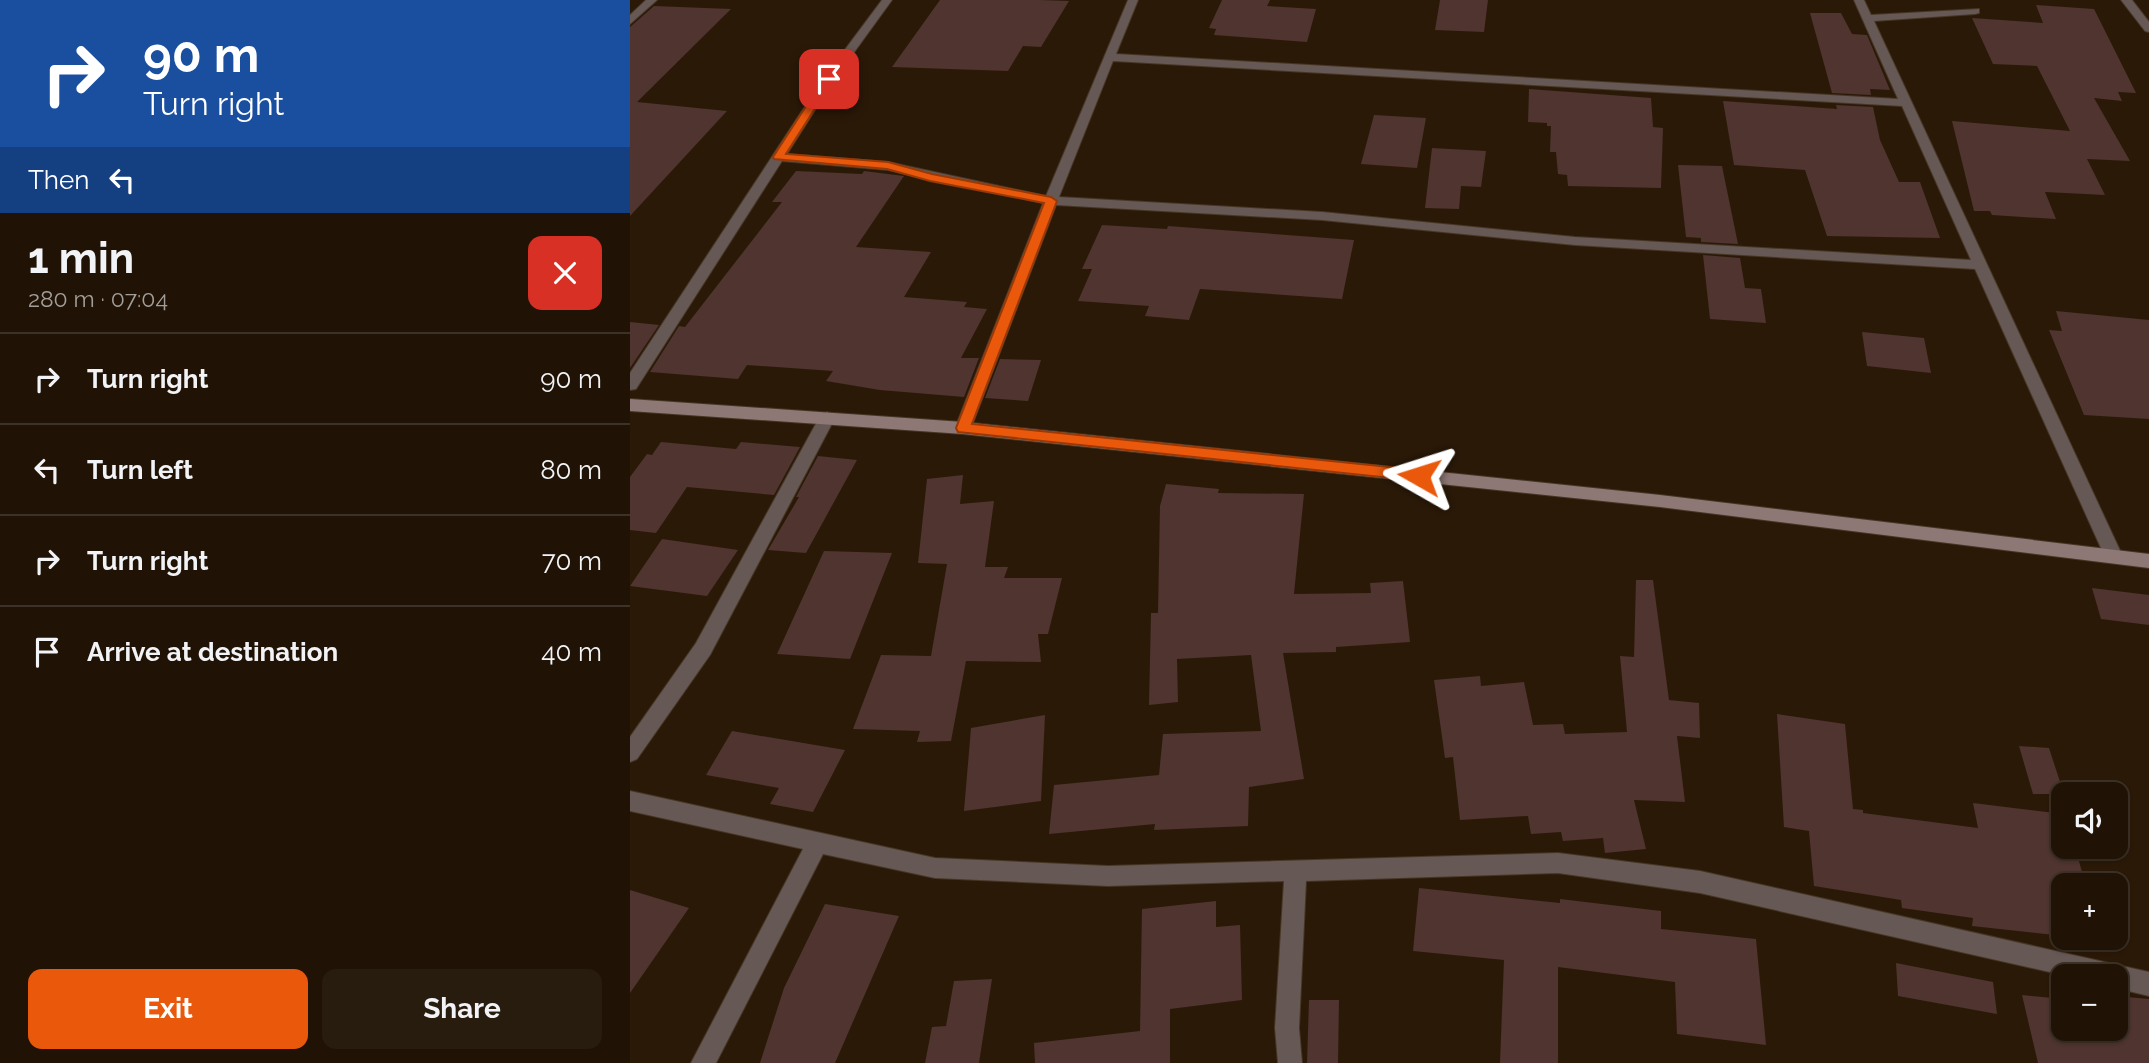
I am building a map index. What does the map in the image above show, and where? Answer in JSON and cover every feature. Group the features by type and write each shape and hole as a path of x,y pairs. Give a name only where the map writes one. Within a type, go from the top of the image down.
{"street":[{"path":"630,21 652,0"},
{"path":"630,385 829,79 887,0"},
{"path":"963,428 1108,57 1133,0"},
{"path":"1859,0 2114,557"},
{"path":"2126,0 2149,29"},
{"path":"1868,18 1975,11"},
{"path":"1108,57 1906,103"},
{"path":"779,157 888,166 1051,201 1322,216 1575,241 1980,265"},
{"path":"630,405 963,428 1660,501 2149,561"},
{"path":"630,752 703,649 827,418"},
{"path":"630,801 935,868 1108,876 1558,863 1700,882 2058,964"},
{"path":"703,1063 818,842"},
{"path":"1290,1063 1286,1028 1296,871"},
{"path":"2128,980 2149,984"}],"building":[{"path":"940,0 1069,1 1041,47 1023,46 1008,71 892,67"},
{"path":"1222,0 1270,0 1267,6 1316,9 1307,42 1214,35 1216,29 1209,28"},
{"path":"1440,0 1488,0 1484,32 1435,30"},
{"path":"2036,5 2094,9 2136,93 2118,92 2122,101 2094,98 2130,161 2087,159 2105,195 2045,192 2056,219 1992,215 1990,211 1974,211 1952,121 2070,131 2037,66 1993,64 1972,18 2043,23"},
{"path":"654,6 731,9 637,102 727,111 630,216 630,27"},
{"path":"1810,13 1841,13 1852,34 1867,35 1890,90 1870,89 1871,95 1832,93"},
{"path":"1529,89 1651,98 1653,127 1663,128 1661,188 1568,186 1567,175 1558,174 1556,152 1550,152 1551,126 1547,126 1547,123 1528,122"},
{"path":"1723,101 1837,109 1836,105 1873,107 1880,140 1899,182 1920,182 1940,238 1827,236 1805,170 1734,165"},
{"path":"1374,115 1426,118 1417,168 1361,164"},
{"path":"1432,148 1486,151 1481,187 1461,186 1459,209 1425,208"},
{"path":"1678,165 1722,166 1738,244 1701,242 1701,238 1686,237"},
{"path":"796,171 862,174 864,171 904,176 856,247 931,252 904,297 967,302 964,307 987,309 961,358 979,358 964,397 880,390 826,381 833,371 747,365 738,379 650,372 679,326 685,327 782,202 772,202"},
{"path":"1102,225 1167,229 1168,226 1354,240 1342,299 1200,289 1189,320 1145,316 1149,306 1078,301 1092,269 1082,269"},
{"path":"1703,255 1740,258 1745,288 1761,289 1766,323 1710,319"},
{"path":"2056,311 2149,320 2149,419 2084,415 2049,330 2062,331"},
{"path":"630,322 659,325 630,368"},
{"path":"1862,332 1924,338 1931,373 1867,366"},
{"path":"1000,359 1041,360 1028,401 985,398"},
{"path":"661,442 736,449 741,442 800,447 774,495 687,487 656,533 630,530 630,477 647,454 652,455"},
{"path":"818,456 857,460 806,553 768,550 799,497 796,497"},
{"path":"963,475 960,504 994,501 985,567 1008,567 1004,578 1062,578 1048,634 1038,634 1041,662 966,661 951,741 917,742 920,731 853,729 881,655 931,656 947,564 918,563 927,479"},
{"path":"1166,484 1219,489 1218,493 1304,494 1294,594 1371,593 1370,583 1403,581 1410,642 1336,647 1336,652 1283,653 1304,779 1249,787 1248,826 1154,830 1155,824 1049,834 1054,785 1159,775 1163,734 1261,731 1251,655 1177,659 1178,702 1149,705 1151,613 1158,613 1160,506"},
{"path":"662,539 738,550 707,596 630,586"},
{"path":"824,551 892,553 850,659 777,654"},
{"path":"1636,580 1653,580 1669,700 1699,703 1700,738 1677,736 1685,802 1634,800 1646,849 1605,853 1603,838 1563,841 1561,832 1531,834 1528,816 1460,820 1453,757 1445,758 1434,680 1480,676 1481,686 1524,682 1533,725 1563,724 1565,734 1627,732 1620,656 1634,657"},
{"path":"2092,588 2149,595 2149,625 2101,619"},
{"path":"1777,714 1845,724 1853,809 1863,810 1863,813 1978,828 1973,803 2051,813 2051,859 2078,859 2082,873 2051,873 2051,935 1972,926 1973,918 1902,908 1901,900 1814,886 1809,831 1784,827"},
{"path":"1045,715 1041,801 964,811 971,728"},
{"path":"732,731 845,750 813,812 770,804 779,788 706,775"},
{"path":"2019,746 2049,748 2060,782 2051,782 2051,794 2033,794"},
{"path":"1419,888 1560,903 1560,899 1661,911 1661,929 1756,939 1766,1045 1677,1034 1675,982 1558,967 1558,1063 1500,1063 1504,960 1413,951"},
{"path":"630,890 689,908 630,993"},
{"path":"1216,901 1216,927 1240,925 1242,1000 1170,1009 1170,1063 1035,1063 1034,1043 1140,1031 1142,909"},
{"path":"825,904 899,916 835,1063 760,1063 784,988"},
{"path":"1896,963 1993,982 1997,1014 1898,996"},
{"path":"992,979 979,1063 925,1063 932,1027 946,1026 954,981"},
{"path":"2022,995 2051,998 2051,1041 2128,1041 2128,997 2149,999 2149,1063 2038,1063"},
{"path":"1309,1000 1339,1000 1338,1063 1307,1063"}],"route":[{"path":"829,79 779,157 888,166 1051,201 963,428 1419,476"}]}
